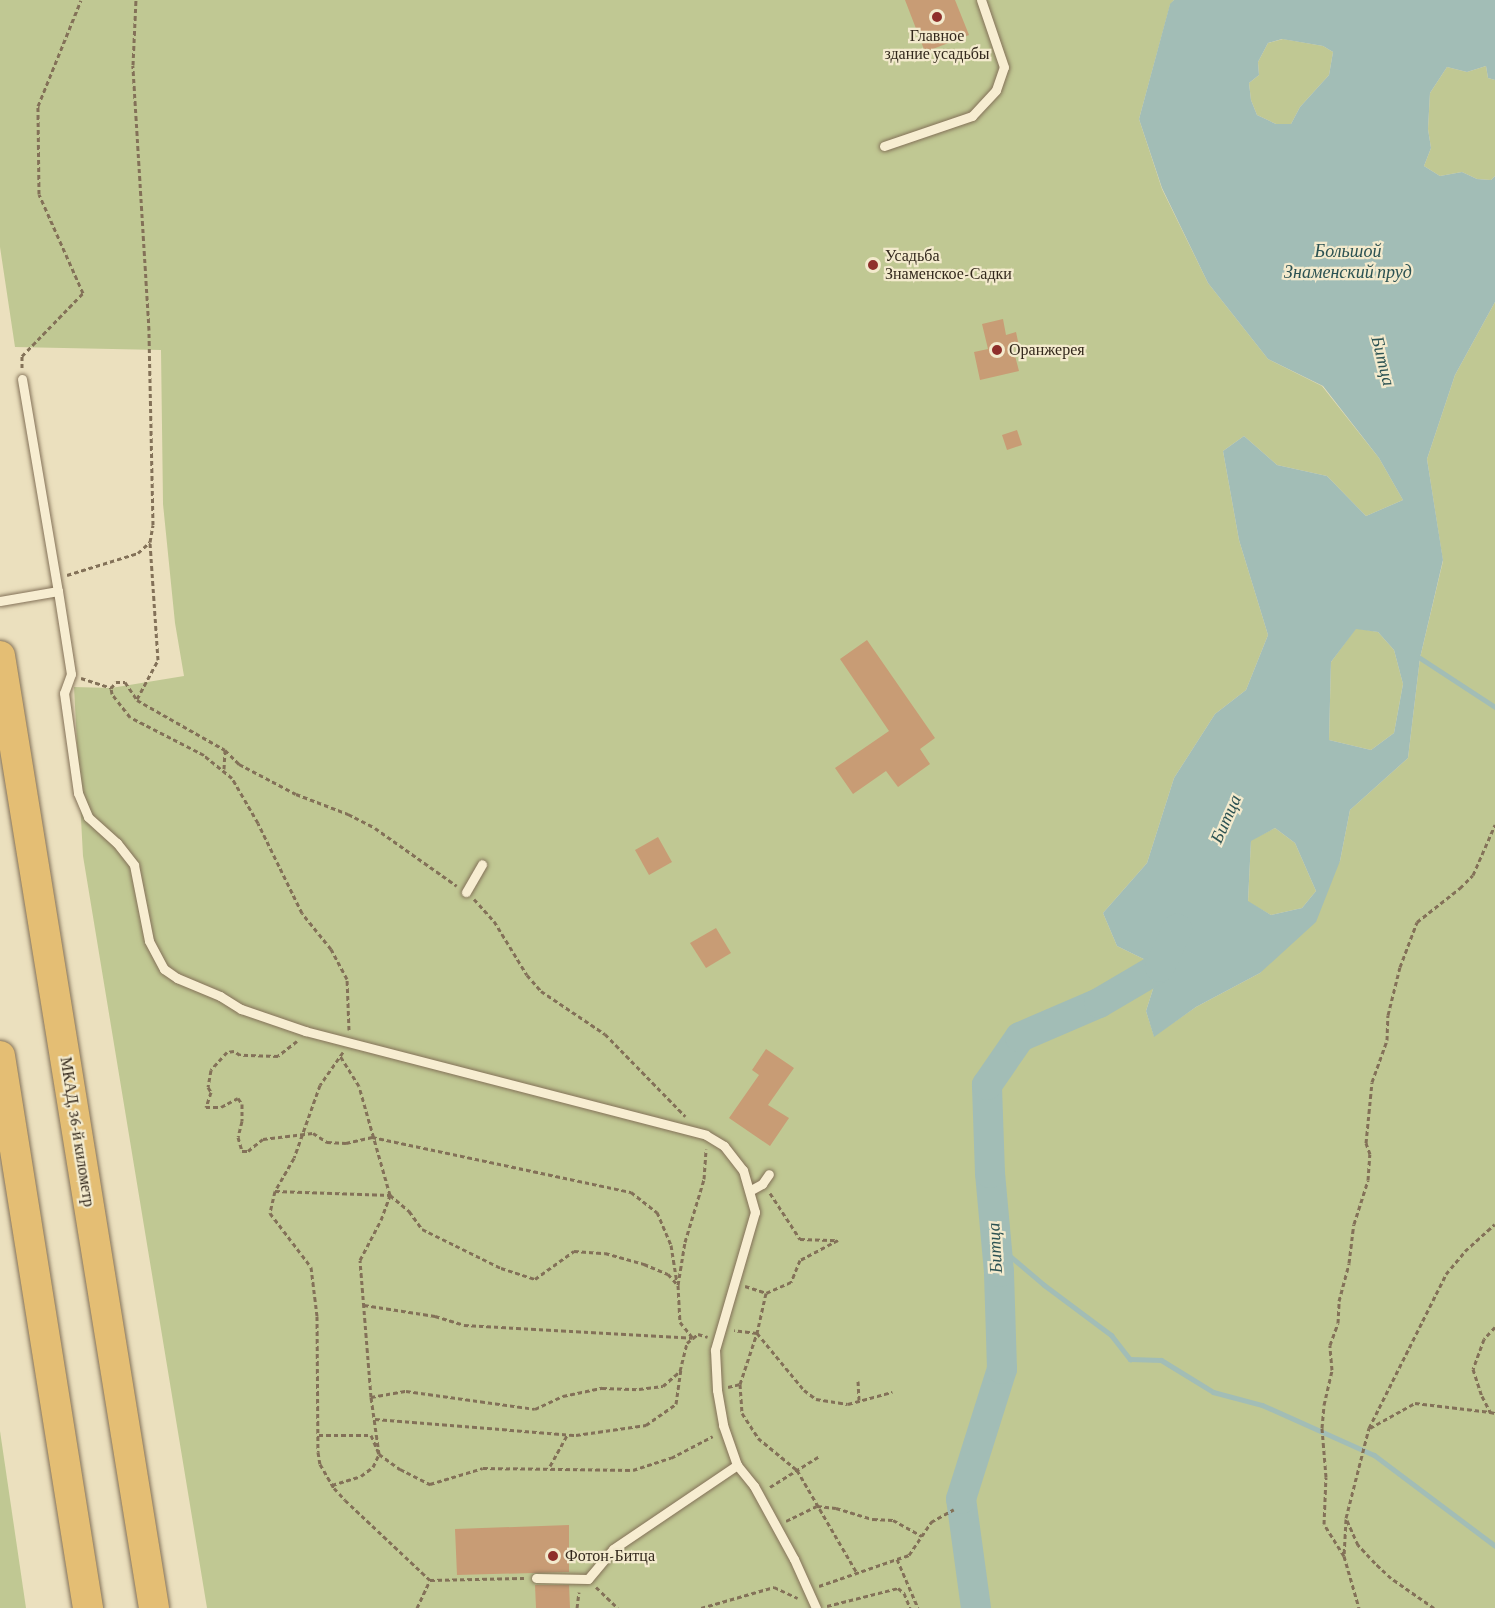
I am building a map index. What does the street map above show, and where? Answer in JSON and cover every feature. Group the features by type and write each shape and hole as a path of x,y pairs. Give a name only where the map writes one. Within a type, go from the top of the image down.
{"highway":[{"name":"МКАД, 36-й километр","path":"0,656 154,1608"},
{"path":"0,1056 88,1608"}],"lane":[{"path":"884,146 972,116 996,90 1004,67 981,0"},
{"path":"22,378 71,674 64,693 78,793 88,817 122,847 134,865 149,941 156,957 164,969 177,978 220,996 241,1009 306,1031 706,1135 724,1146 743,1170 751,1190 755,1212 723,1329 717,1340 717,1390 725,1431 737,1465 758,1494 819,1607"},
{"path":"0,601 58,591"},
{"path":"466,892 482,864"},
{"path":"751,1190 762,1184 769,1174"},
{"path":"536,1578 584,1580 613,1549 737,1465"}],"path":[{"path":"22,378 22,356 83,293 39,194 38,106 81,0"},
{"path":"136,0 133,65 149,342 153,525 150,542 158,660 137,700"},
{"path":"58,591 69,572 138,553 150,542"},
{"path":"71,674 111,688"},
{"path":"112,694 111,688 116,682 125,682 137,700 225,750 239,764 296,794 348,814 375,828 466,892 494,921 526,975 541,991 605,1034 706,1135 704,1179 685,1242 678,1285"},
{"path":"224,769 225,750"},
{"path":"1359,1608 1344,1556 1324,1524 1326,1477 1322,1428 1324,1405 1332,1370 1330,1345 1338,1323 1339,1301 1349,1263 1354,1224 1368,1180 1370,1154 1366,1143 1372,1082 1387,1040 1388,1015 1400,967 1417,922 1473,875 1495,825"},
{"path":"306,1031 290,1048 278,1056 240,1055 234,1050 219,1057 209,1076 211,1092 206,1107 221,1107 234,1098 238,1098 242,1104 242,1121 237,1137 242,1151 248,1151 263,1139 313,1132 327,1142 346,1143 372,1137 631,1192 657,1212 670,1245 678,1285 680,1322 693,1338"},
{"path":"340,1056 359,1086 390,1195 408,1211 422,1229 501,1268 535,1279 574,1251 605,1253 668,1274 678,1285"},
{"path":"735,1284 766,1293 790,1282 800,1260 838,1240 800,1239 762,1184"},
{"path":"275,1191 390,1195"},
{"path":"332,1485 361,1476 374,1467 379,1454 371,1397 360,1260 381,1220 390,1195"},
{"path":"1344,1556 1346,1518 1369,1428 1446,1274 1465,1251 1495,1224"},
{"path":"766,1293 757,1333 740,1384 742,1413 758,1438 797,1470 857,1573"},
{"path":"363,1305 435,1316 464,1325 693,1338"},
{"path":"1490,1412 1473,1370 1484,1338 1495,1327"},
{"path":"723,1329 757,1333 804,1390 816,1399 848,1404 892,1392"},
{"path":"371,1397 406,1391 534,1409 563,1396 583,1392 663,1386 680,1371 687,1343 698,1334 717,1340"},
{"path":"375,1419 567,1435 646,1425 676,1404 682,1364"},
{"path":"858,1381 859,1400"},
{"path":"717,1390 740,1384"},
{"path":"1369,1428 1415,1403 1495,1413"},
{"path":"536,1578 430,1580 369,1524 332,1485 320,1464 318,1452 320,1435 371,1435 379,1454 400,1469 430,1484 483,1467 550,1466 633,1470 671,1458 725,1431"},
{"path":"550,1466 567,1435"},
{"path":"758,1494 818,1457"},
{"path":"775,1525 817,1506 836,1508 873,1519 893,1520 922,1536"},
{"path":"808,1589 909,1555 931,1522 954,1509"},
{"path":"1346,1518 1358,1545 1375,1563 1391,1578 1434,1608"},
{"path":"897,1559 918,1608"},
{"path":"417,1608 430,1580"},
{"path":"577,1608 584,1580 618,1608"},
{"path":"701,1608 774,1587 819,1607 898,1588 904,1593 909,1608"}],"green space":[{"path":"0,0 1174,0 1170,5 1139,119 1162,189 1208,283 1268,359 1322,386 1379,458 1403,500 1366,516 1327,476 1277,465 1244,436 1223,451 1239,540 1268,635 1246,690 1215,714 1174,778 1147,863 1103,913 1117,946 1160,967 1146,1011 1154,1036 1196,1007 1260,973 1340,861 1350,810 1408,758 1420,658 1443,561 1427,459 1455,375 1495,302 1495,1608 207,1608 83,856 74,687 111,688 184,676 175,623 163,504 161,350 15,347 0,247"},
{"path":"1283,39 1323,46 1333,52 1329,75 1300,107 1291,124 1276,124 1257,115 1251,100 1249,83 1259,75 1258,62 1268,43"},
{"path":"1486,66 1488,78 1495,80 1495,176 1491,180 1477,179 1462,172 1440,176 1424,166 1431,148 1428,129 1430,93 1447,67 1467,72"},
{"path":"1356,628 1378,632 1394,650 1403,684 1394,733 1371,750 1329,740 1331,662"},
{"path":"1275,828 1295,843 1316,891 1302,908 1271,915 1248,902 1251,840"},
{"path":"0,1431 26,1608 0,1608"}],"water":[{"name":"Большой Знаменский пруд","path":"1174,0 1495,0 1495,80 1488,78 1486,66 1467,72 1447,67 1430,93 1428,129 1431,148 1424,166 1440,176 1462,172 1477,179 1491,180 1495,176 1495,302 1455,375 1427,459 1443,560 1420,658 1408,758 1350,810 1340,861 1316,922 1260,973 1196,1007 1154,1037 1146,1011 1160,967 1117,946 1103,913 1147,863 1174,778 1215,714 1246,690 1268,635 1239,540 1223,451 1244,436 1277,465 1327,476 1366,516 1403,500 1379,458 1323,386 1268,359 1208,283 1162,188 1139,119 1170,4","holes":["1282,39 1323,46 1333,52 1329,75 1300,107 1291,124 1276,124 1257,115 1251,100 1249,83 1259,75 1258,62 1268,43","1356,629 1378,632 1394,650 1403,684 1394,733 1371,750 1329,740 1331,662","1275,828 1295,843 1316,891 1302,908 1271,915 1248,901 1251,841"]}],"building":[{"name":"Главное здание усадьбы","path":"905,0 955,0 969,35 925,52"},
{"name":"Оранжерея","path":"1003,319 1006,335 1016,332 1019,346 1013,348 1019,371 980,380 974,352 988,349 982,324"},
{"path":"1017,430 1022,445 1007,450 1002,435"},
{"path":"867,640 935,738 920,749 930,764 898,787 886,771 853,794 835,768 889,731 840,659"},
{"path":"658,837 672,862 649,875 635,850"},
{"path":"716,928 731,953 706,968 690,943"},
{"path":"766,1049 794,1068 768,1105 789,1118 770,1146 729,1118 759,1075 752,1070"},
{"name":"Фотон-Битца","path":"569,1525 569,1572 457,1575 455,1529"},
{"path":"535,1585 569,1585 570,1608 536,1608"}],"waterway":[{"path":"1420,658 1495,707"},
{"name":"Битца","path":"976,1608 961,1499 1002,1369 999,1272 990,1173 987,1085 1020,1037 1099,1003 1160,967 1177,929"},
{"path":"997,1245 1044,1285 1111,1335 1130,1359 1161,1360 1213,1392 1262,1405 1374,1455 1495,1546"}],"place":[{"name":"Главное здание усадьбы","path":"937,17"},
{"name":"Усадьба Знаменское-Садки","path":"873,265"},
{"name":"Оранжерея","path":"997,350"},
{"name":"Фотон-Битца","path":"553,1556"}]}
